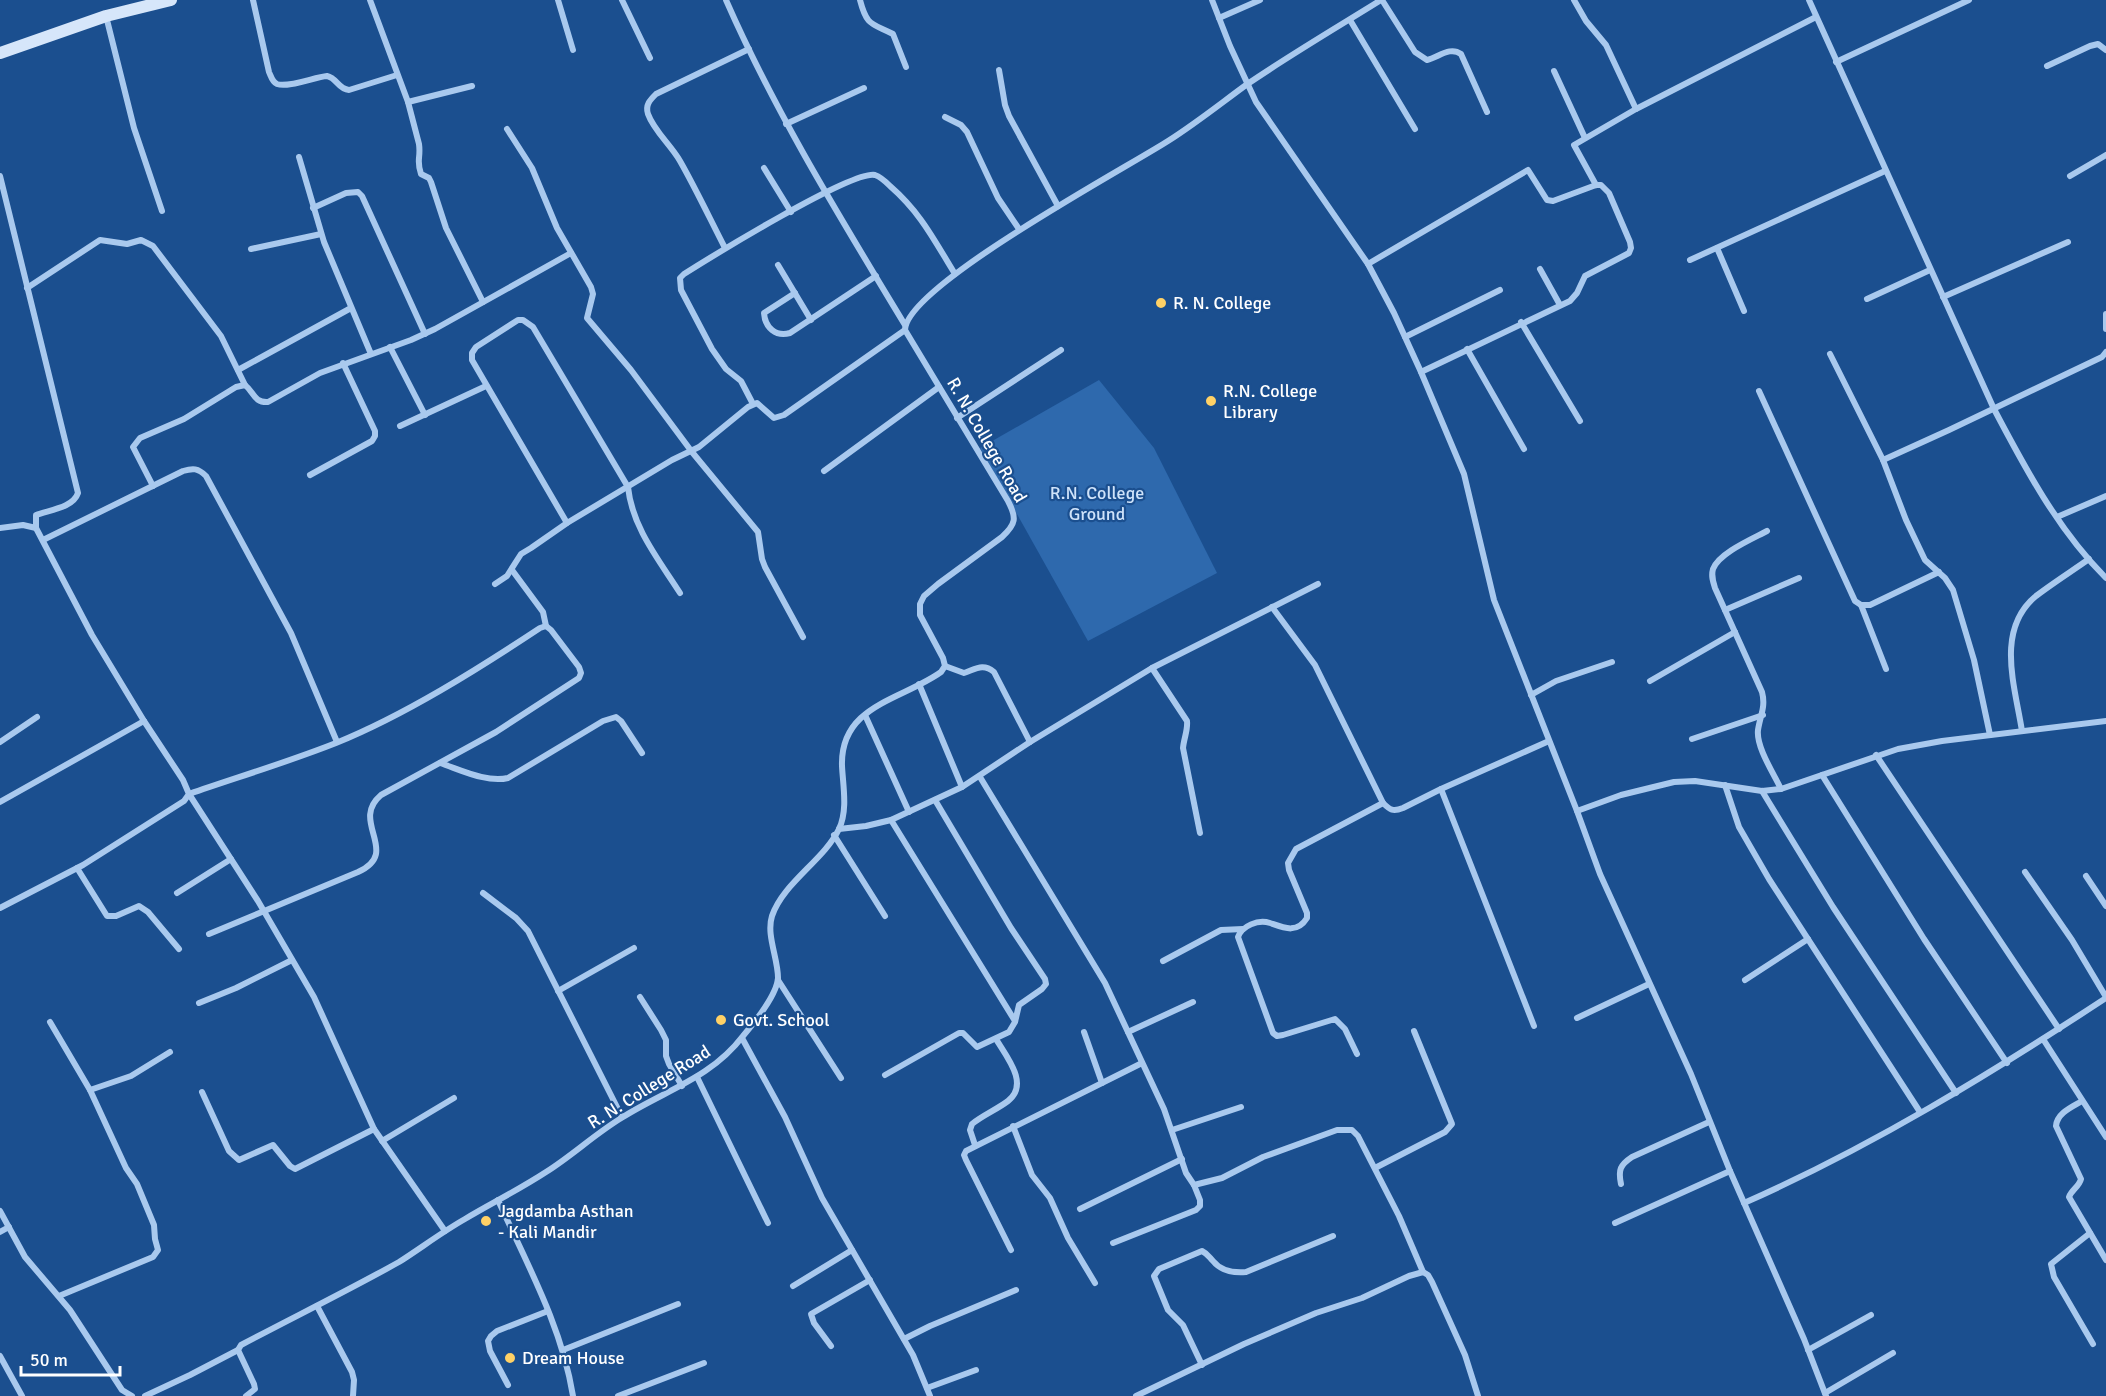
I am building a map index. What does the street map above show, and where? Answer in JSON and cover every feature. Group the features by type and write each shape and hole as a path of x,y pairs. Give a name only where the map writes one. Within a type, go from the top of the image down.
{"main road":[{"path":"0,52 106,16 171,0"}],"street":[{"path":"253,0 269,72 272,80 277,84 327,76 332,77 344,89 349,90 397,75"},
{"path":"370,0 408,102 419,144 417,162 421,174 429,178 431,182 446,228 483,302"},
{"path":"558,0 573,50"},
{"path":"622,0 651,57"},
{"name":"R. N. College Road","path":"726,0 786,124 824,193 876,276 1013,512 1014,521 1002,537 938,584 924,596 920,604 920,615 945,666"},
{"path":"860,0 868,21 873,26 893,34 906,67"},
{"path":"1212,0 1247,85 1270,123 1368,264 1421,372 1464,474 1494,600 1600,874 1691,1074 1730,1172 1826,1394 1893,1353"},
{"path":"1219,18 1260,0"},
{"path":"495,584 512,570 521,555 567,523 672,460 692,452 753,404 761,404 774,418 784,415 905,327 916,308 955,274 1019,229 1169,140 1247,85 1382,0 1415,52 1421,57 1427,60 1451,50 1461,54 1487,112"},
{"path":"1574,0 1586,21 1606,45 1636,109"},
{"path":"1809,0 1994,409 2021,461 2057,518 2106,578"},
{"path":"1836,62 1969,0"},
{"path":"106,16 134,128 162,211"},
{"path":"1596,185 1574,145 1636,109 1816,17"},
{"path":"1350,20 1415,129"},
{"path":"2047,66 2090,46 2098,44 2106,50"},
{"path":"725,248 680,161 654,126 648,115 647,106 656,94 749,49"},
{"path":"999,70 1009,116 1058,206"},
{"path":"1554,71 1585,138"},
{"path":"408,102 472,87"},
{"path":"786,124 864,88"},
{"path":"945,117 961,125 967,132 998,198 1019,229"},
{"path":"507,129 532,168 545,202 593,294 587,318 631,370 692,452 758,532 765,567 803,637"},
{"path":"2070,176 2106,156"},
{"path":"299,157 321,234 370,354"},
{"path":"764,168 791,212"},
{"path":"1368,264 1528,170 1547,200 1553,201 1596,185 1601,185 1609,193 1630,242 1629,253 1586,276 1574,297 1421,372"},
{"path":"1690,260 1886,171"},
{"path":"0,176 78,493 76,499 70,503 36,515 36,528 77,608 314,998 374,1129 445,1231"},
{"path":"753,404 741,381 726,369 712,349 679,284 684,273 824,193 862,177 876,176 901,195 919,215 955,274"},
{"path":"313,208 346,193 358,192 362,196 425,334"},
{"path":"251,249 321,234"},
{"path":"27,288 100,240 118,244 146,241 161,254 216,327 245,385 254,398 261,402 268,402 303,381 343,363 425,334 571,253"},
{"path":"1943,297 2068,242"},
{"path":"1718,248 1744,311"},
{"path":"778,265 811,320"},
{"path":"1540,269 1560,304"},
{"path":"1867,299 1930,270"},
{"path":"795,293 764,314 767,324 776,334 790,333 876,276"},
{"path":"1405,337 1500,290"},
{"path":"238,370 351,308"},
{"path":"2106,314 2106,329"},
{"path":"567,523 472,360 472,353 476,347 518,320 528,322 628,487 630,504 636,522 680,593"},
{"path":"1521,322 1580,421"},
{"path":"390,347 425,415"},
{"path":"1467,349 1524,449"},
{"path":"957,418 1061,350"},
{"path":"1883,460 2102,357 2106,352"},
{"path":"1830,354 1883,460 1906,520 1925,560 1939,572 1953,590 1974,660 1990,735"},
{"path":"310,476 372,441 375,436 375,431 343,363"},
{"path":"153,486 135,453 133,447 136,442 184,419 229,391 245,385"},
{"path":"400,426 486,386"},
{"path":"824,471 939,387"},
{"path":"1759,391 1855,601 1861,605 1870,605 1939,572"},
{"path":"43,540 192,468 200,469 207,476 291,633 337,742"},
{"path":"2057,518 2106,496"},
{"path":"0,528 22,525 36,528"},
{"path":"1767,531 1722,557 1713,568 1712,577 1762,692 1765,703 1758,738 1781,789"},
{"path":"2022,731 2010,656 2010,642 2014,627 2021,614 2036,597 2089,559"},
{"path":"209,934 367,868 375,861 377,853 370,817 370,809 374,801 496,732 579,678 581,673 579,667 546,626 543,612 512,570"},
{"path":"1725,609 1799,578"},
{"path":"836,832 891,820 962,787 1030,742 1152,668 1318,584"},
{"path":"1861,605 1886,669"},
{"path":"1272,607 1315,664 1383,803 1389,809 1396,811 1549,741"},
{"path":"0,909 77,868 184,801 189,794 337,742 375,725 488,662 546,626"},
{"path":"1650,681 1735,632"},
{"path":"1531,695 1556,681 1612,662"},
{"path":"841,1078 778,980 771,918 785,894 836,832 843,815 842,755 845,741 852,728 864,715 886,700 933,677 945,666 964,673 981,667 994,672 1030,742"},
{"path":"1152,668 1188,721 1183,748 1200,833"},
{"path":"919,684 962,787"},
{"path":"864,715 909,812"},
{"path":"1692,739 1763,715"},
{"path":"0,742 37,717"},
{"path":"440,763 490,778 500,780 508,778 603,721 616,717 642,753"},
{"path":"0,802 144,721"},
{"path":"1577,811 1621,795 1674,782 1695,781 1762,791 1781,789 1876,755 1942,741 2106,721"},
{"path":"1876,755 2058,1029"},
{"path":"1822,775 1924,939 2007,1063"},
{"path":"980,777 1101,976 1172,1130 1186,1173 1200,1200 1200,1206 1196,1210 1113,1243"},
{"path":"1725,785 1740,826 1769,879 1920,1112"},
{"path":"1441,789 1534,1026"},
{"path":"1762,791 1833,907 1956,1093"},
{"path":"885,1075 959,1033 963,1032 977,1047 1009,1032 1015,1022 1019,1005 1046,984 935,800"},
{"path":"1162,961 1221,930 1243,929 1263,922 1279,928 1292,929 1305,922 1308,918 1289,870 1288,863 1291,856 1303,844 1383,803"},
{"path":"891,820 1015,1022"},
{"path":"836,832 885,916"},
{"path":"177,893 231,859"},
{"path":"77,868 107,916 112,918 139,906 148,912 179,949"},
{"path":"1744,1203 1816,1170 1956,1093 2007,1063 2106,998 2072,940 2025,872"},
{"path":"2086,876 2106,906"},
{"path":"483,893 522,923 532,938 621,1118"},
{"path":"1243,929 1238,937 1239,944 1273,1033 1283,1035 1335,1019 1345,1029 1357,1054"},
{"path":"1745,980 1808,939"},
{"path":"558,991 634,948"},
{"path":"199,1004 292,960"},
{"name":"R. N. College Road","path":"145,1396 238,1350 241,1344 402,1260 445,1231 575,1153 621,1118 698,1077 719,1062 742,1038 768,1001 778,980"},
{"path":"1577,1018 1649,984"},
{"path":"640,997 666,1040 666,1056 682,1086"},
{"path":"1128,1032 1194,1002"},
{"path":"50,1022 90,1090 152,1219 158,1250 153,1257 59,1296"},
{"path":"1375,1168 1445,1132 1452,1124 1414,1031"},
{"path":"1084,1032 1101,1083"},
{"path":"742,1038 785,1117 822,1198 904,1339 930,1396"},
{"path":"975,1145 970,1130 972,1124 1007,1101 1014,1095 1017,1088 1016,1076 996,1039"},
{"path":"2043,1039 2106,1137"},
{"path":"90,1090 131,1076 170,1052"},
{"path":"1011,1250 964,1155 966,1151 1142,1063"},
{"path":"698,1077 768,1222"},
{"path":"202,1092 229,1151 239,1160 273,1145 290,1166 295,1168 374,1129"},
{"path":"382,1141 454,1098"},
{"path":"2082,1101 2061,1115 2056,1120 2056,1126 2081,1179 2080,1184 2069,1197 2106,1260"},
{"path":"1172,1130 1241,1107"},
{"path":"1622,1184 1619,1168 1624,1162 1660,1143 1709,1122"},
{"path":"1013,1126 1032,1175 1050,1198 1068,1238 1095,1283"},
{"path":"1194,1185 1222,1178 1283,1149 1344,1128 1352,1130 1358,1136 1375,1168 1423,1272 1432,1282 1465,1356 1478,1396"},
{"path":"1080,1209 1182,1159"},
{"path":"1615,1224 1730,1172"},
{"path":"498,1200 563,1350 573,1396"},
{"path":"0,1211 25,1257 59,1296 122,1390 132,1396"},
{"path":"0,1232 9,1227"},
{"path":"2090,1233 2053,1260 2051,1269 2093,1344"},
{"path":"1202,1365 1183,1325 1171,1314 1164,1303 1154,1276 1159,1269 1202,1251 1221,1268 1239,1273 1246,1272 1333,1236"},
{"path":"793,1286 852,1250"},
{"path":"1136,1396 1316,1313 1362,1299 1409,1276 1423,1272"},
{"path":"831,1346 814,1323 811,1314 870,1280"},
{"path":"904,1339 1016,1290"},
{"path":"563,1350 678,1304"},
{"path":"317,1306 352,1372 353,1396"},
{"path":"508,1385 490,1350 488,1341 497,1330 548,1311"},
{"path":"1808,1350 1872,1315"},
{"path":"238,1350 255,1389 246,1396"},
{"path":"0,1356 22,1396"},
{"path":"618,1396 704,1363"},
{"path":"927,1388 976,1370"}],"green space":[{"name":"R.N. College Ground","path":"1099,380 1154,448 1217,573 1088,641 980,448"}],"place":[{"name":"R. N. College","path":"1161,303"},
{"name":"R.N. College Library","path":"1211,401"},
{"name":"Govt. School","path":"721,1020"},
{"name":"Jagdamba Asthan - Kali Mandir","path":"486,1221"},
{"name":"Dream House","path":"510,1358"}]}
